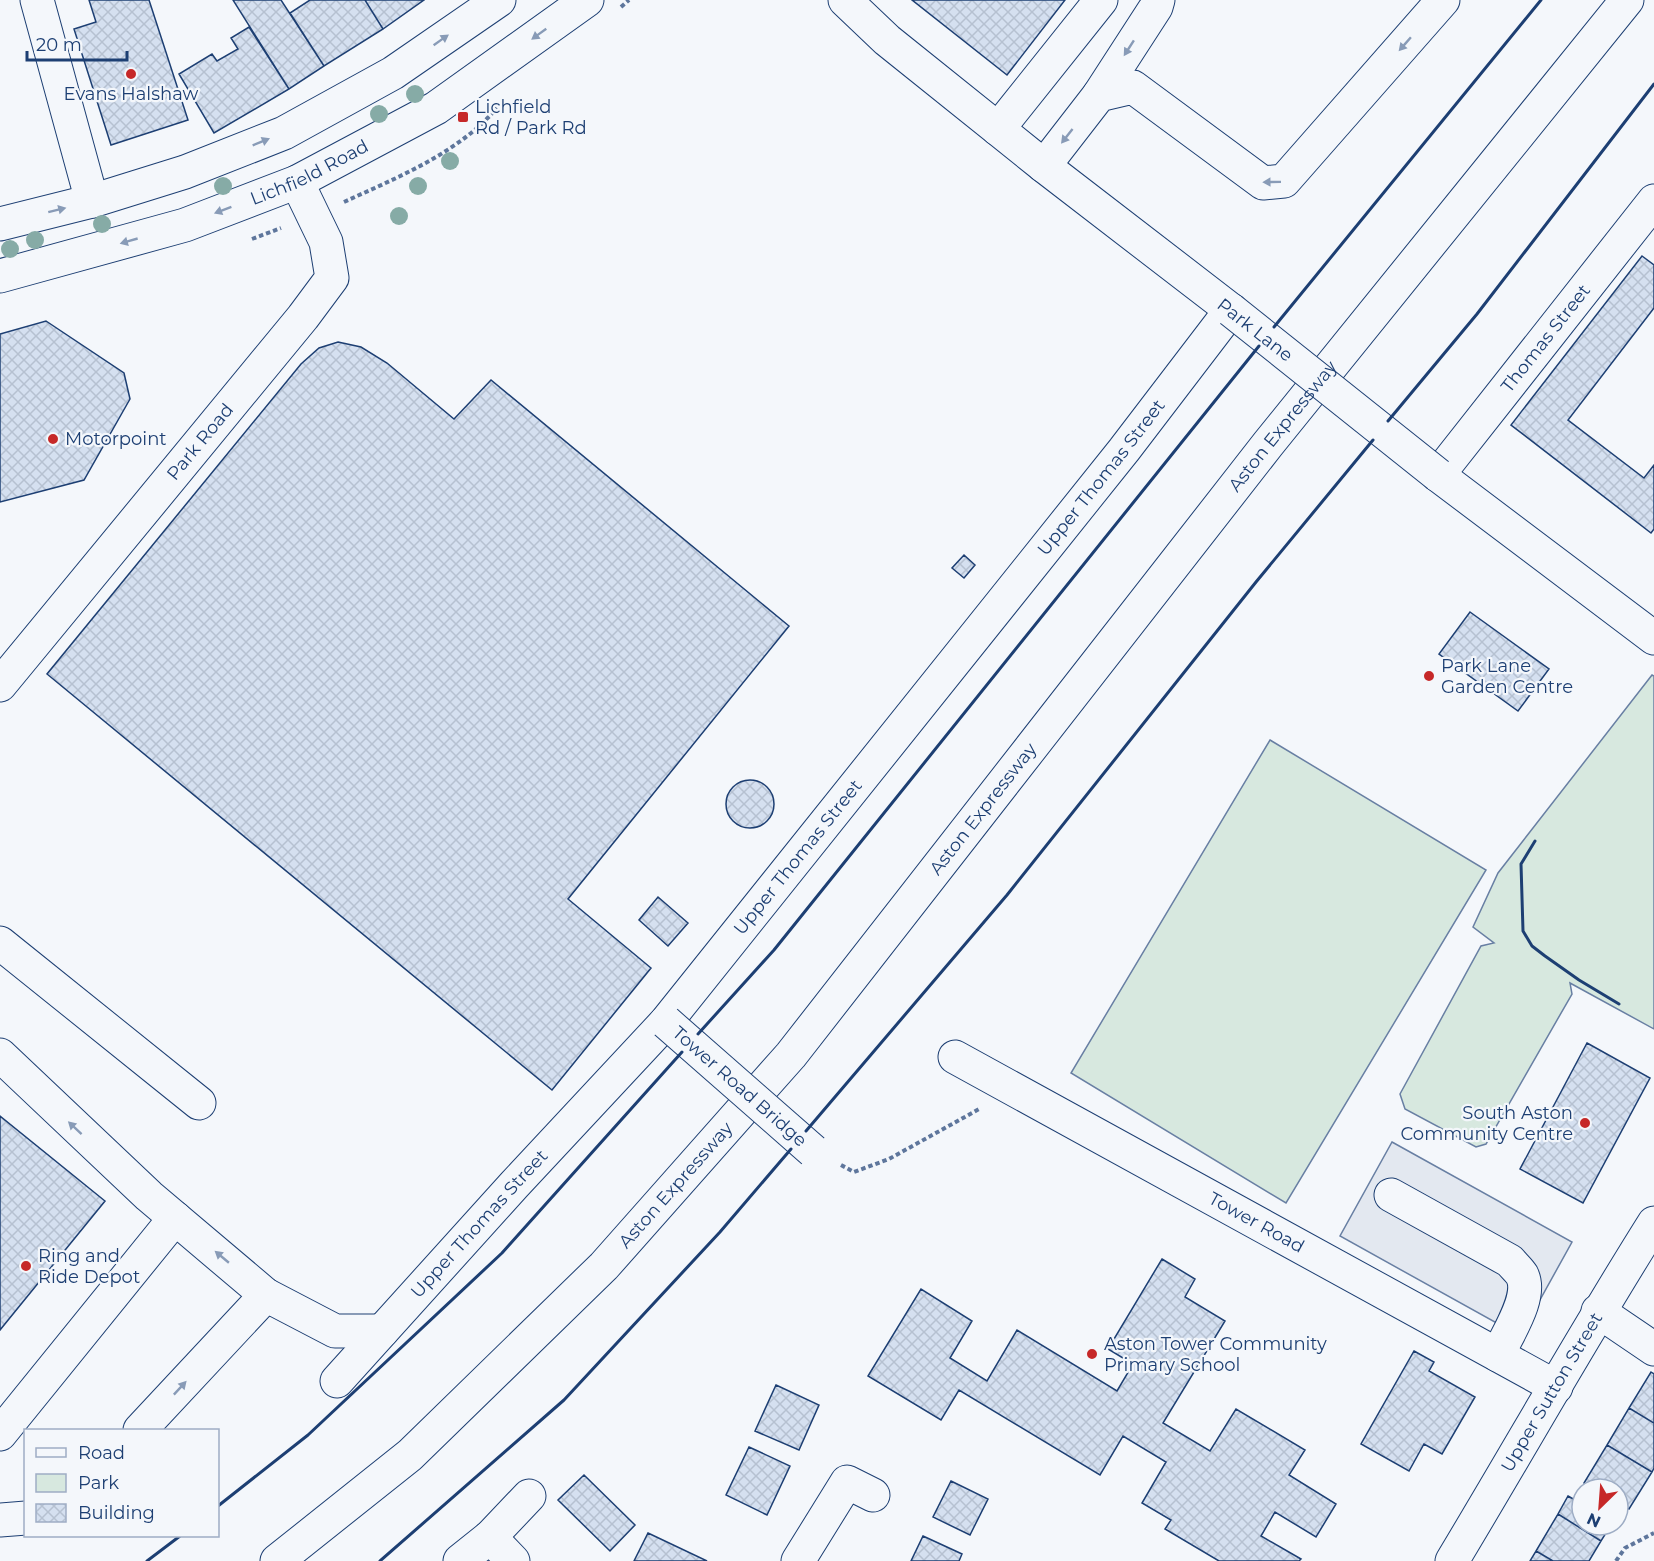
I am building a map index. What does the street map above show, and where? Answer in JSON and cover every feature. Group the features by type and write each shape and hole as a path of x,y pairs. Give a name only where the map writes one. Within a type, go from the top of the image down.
{"main road":[{"path":"37,0 92,201"},
{"path":"0,224 92,201 185,172 284,133 393,74 499,0"},
{"name":"Lichfield Road","path":"0,276 185,225 297,182 436,108 586,0"},
{"name":"Park Lane","path":"826,0 887,40"},
{"name":"Park Lane","path":"845,0 887,40 1044,166 1231,310 1438,475 1654,638"},
{"path":"998,129 1101,0"},
{"path":"1044,166 1099,95 1156,7 1158,0"},
{"path":"1099,95 1133,87 1263,183 1284,181 1443,0"},
{"name":"Aston Expressway","path":"277,1561 410,1455 604,1266 791,1055 1268,444 1627,0"},
{"name":"Park Road","path":"0,685 332,278 326,242 297,182"},
{"name":"Thomas Street","path":"1438,475 1654,201"},
{"name":"Upper Thomas Street","path":"337,1381 514,1185 666,1022 1124,450 1231,310"},
{"path":"0,943 200,1103"},
{"name":"Tower Road Bridge","path":"666,1022 813,1151"},
{"path":"0,1055 85,1137 175,1218 266,1294 335,1331 382,1331"},
{"name":"Tower Road","path":"955,1057 1556,1387"},
{"path":"1392,1195 1510,1261 1522,1275 1525,1287 1523,1302 1498,1354"},
{"path":"0,1434 175,1218"},
{"name":"Upper Sutton Street","path":"1452,1561 1556,1387 1598,1311 1654,1223"},
{"path":"142,1429 266,1294"},
{"path":"1598,1311 1654,1349"},
{"path":"798,1561 848,1482 873,1495"},
{"path":"460,1561 490,1537 529,1496"},
{"path":"0,1520 24,1518"},
{"path":"490,1537 513,1561"}],"path":[{"path":"813,1151 854,1172 890,1159 1015,1089"},
{"path":"1616,1561 1624,1548 1654,1533"}],"green space":[{"path":"1652,675 1654,676 1654,1029 1570,983 1572,994 1486,1144 1476,1147 1405,1109 1400,1094 1481,946 1494,943 1473,927 1498,873"},
{"path":"1270,740 1486,870 1286,1203 1071,1073"}],"shaded area":[{"path":"1392,1142 1572,1242 1520,1336 1340,1236"}],"building":[{"name":"Evans Halshaw","path":"89,0 149,0 188,120 111,145 74,29 96,22"},
{"path":"233,0 281,0 324,66 289,89"},
{"path":"310,0 365,0 383,29 324,66 290,13"},
{"path":"365,0 424,0 383,29"},
{"path":"912,0 1065,0 1007,75"},
{"path":"249,27 289,89 214,133 179,74 212,54 217,61 238,49 231,38"},
{"path":"1642,256 1654,265 1654,308 1568,420 1644,478 1654,465 1654,529 1651,533 1511,425"},
{"name":"Motorpoint","path":"46,321 124,373 130,399 84,480 0,502 0,334"},
{"path":"338,342 361,347 387,363 454,419 491,380 789,626 568,899 651,968 552,1090 47,674 301,364 319,348"},
{"path":"964,555 975,565 964,578 952,568"},
{"path":"1470,612 1549,669 1518,711 1439,654"},
{"path":"745,780 755,780 767,787 774,799 774,809 767,821 755,828 745,828 730,817 726,809 726,799 737,784"},
{"path":"658,897 688,923 668,946 639,920"},
{"name":"South Aston Community Centre","path":"1587,1043 1650,1078 1583,1203 1520,1169"},
{"name":"Ring and Ride Depot","path":"0,1116 105,1201 0,1330"},
{"path":"1162,1259 1195,1279 1185,1297 1225,1321 1163,1423 1210,1451 1236,1409 1305,1450 1289,1475 1336,1504 1316,1537 1275,1512 1261,1536 1301,1559 1299,1561 1219,1561 1165,1529 1171,1520 1142,1503 1166,1462 1123,1436 1100,1475 959,1390 941,1420 868,1376 921,1289 972,1321 950,1358 987,1381 1017,1330 1117,1391 1133,1364 1108,1349"},
{"path":"1414,1351 1434,1362 1429,1371 1475,1397 1442,1454 1424,1444 1409,1471 1361,1444"},
{"path":"1651,1372 1654,1374 1654,1423 1629,1408"},
{"path":"776,1385 819,1405 799,1450 755,1431"},
{"path":"1629,1408 1654,1423 1654,1468 1652,1472 1607,1445"},
{"path":"1607,1445 1652,1472 1630,1507 1630,1477 1588,1477"},
{"path":"749,1447 790,1466 767,1515 726,1495"},
{"path":"584,1475 635,1525 610,1551 558,1500"},
{"path":"951,1481 988,1499 970,1535 933,1517"},
{"path":"1568,1496 1570,1497 1570,1522 1558,1514"},
{"path":"1558,1514 1570,1522 1570,1537 1595,1537 1601,1541 1589,1561 1553,1561 1536,1551"},
{"path":"648,1533 707,1561 634,1561"},
{"path":"923,1536 962,1554 959,1561 911,1561"},
{"path":"1536,1551 1553,1561 1530,1561"}],"wall":[{"path":"1274,327 1541,0"},
{"path":"1388,421 1477,314 1654,84"},
{"path":"698,1034 774,950 1259,346"},
{"path":"806,1131 1007,895 1256,582 1373,440"},
{"path":"1535,841 1521,864 1523,931 1532,946 1545,956 1619,1004"},
{"path":"219,1505 308,1435 502,1253 682,1052"},
{"path":"380,1561 564,1400 720,1232 791,1149"},
{"path":"147,1561 179,1537"}],"place":[{"name":"Evans Halshaw","path":"131,74"},
{"name":"Lichfield Rd / Park Rd","path":"463,117"},
{"name":"Motorpoint","path":"53,439"},
{"name":"Park Lane Garden Centre","path":"1429,676"},
{"name":"South Aston Community Centre","path":"1585,1123"},
{"name":"Ring and Ride Depot","path":"26,1266"},
{"name":"Aston Tower Community Primary School","path":"1092,1354"}]}
